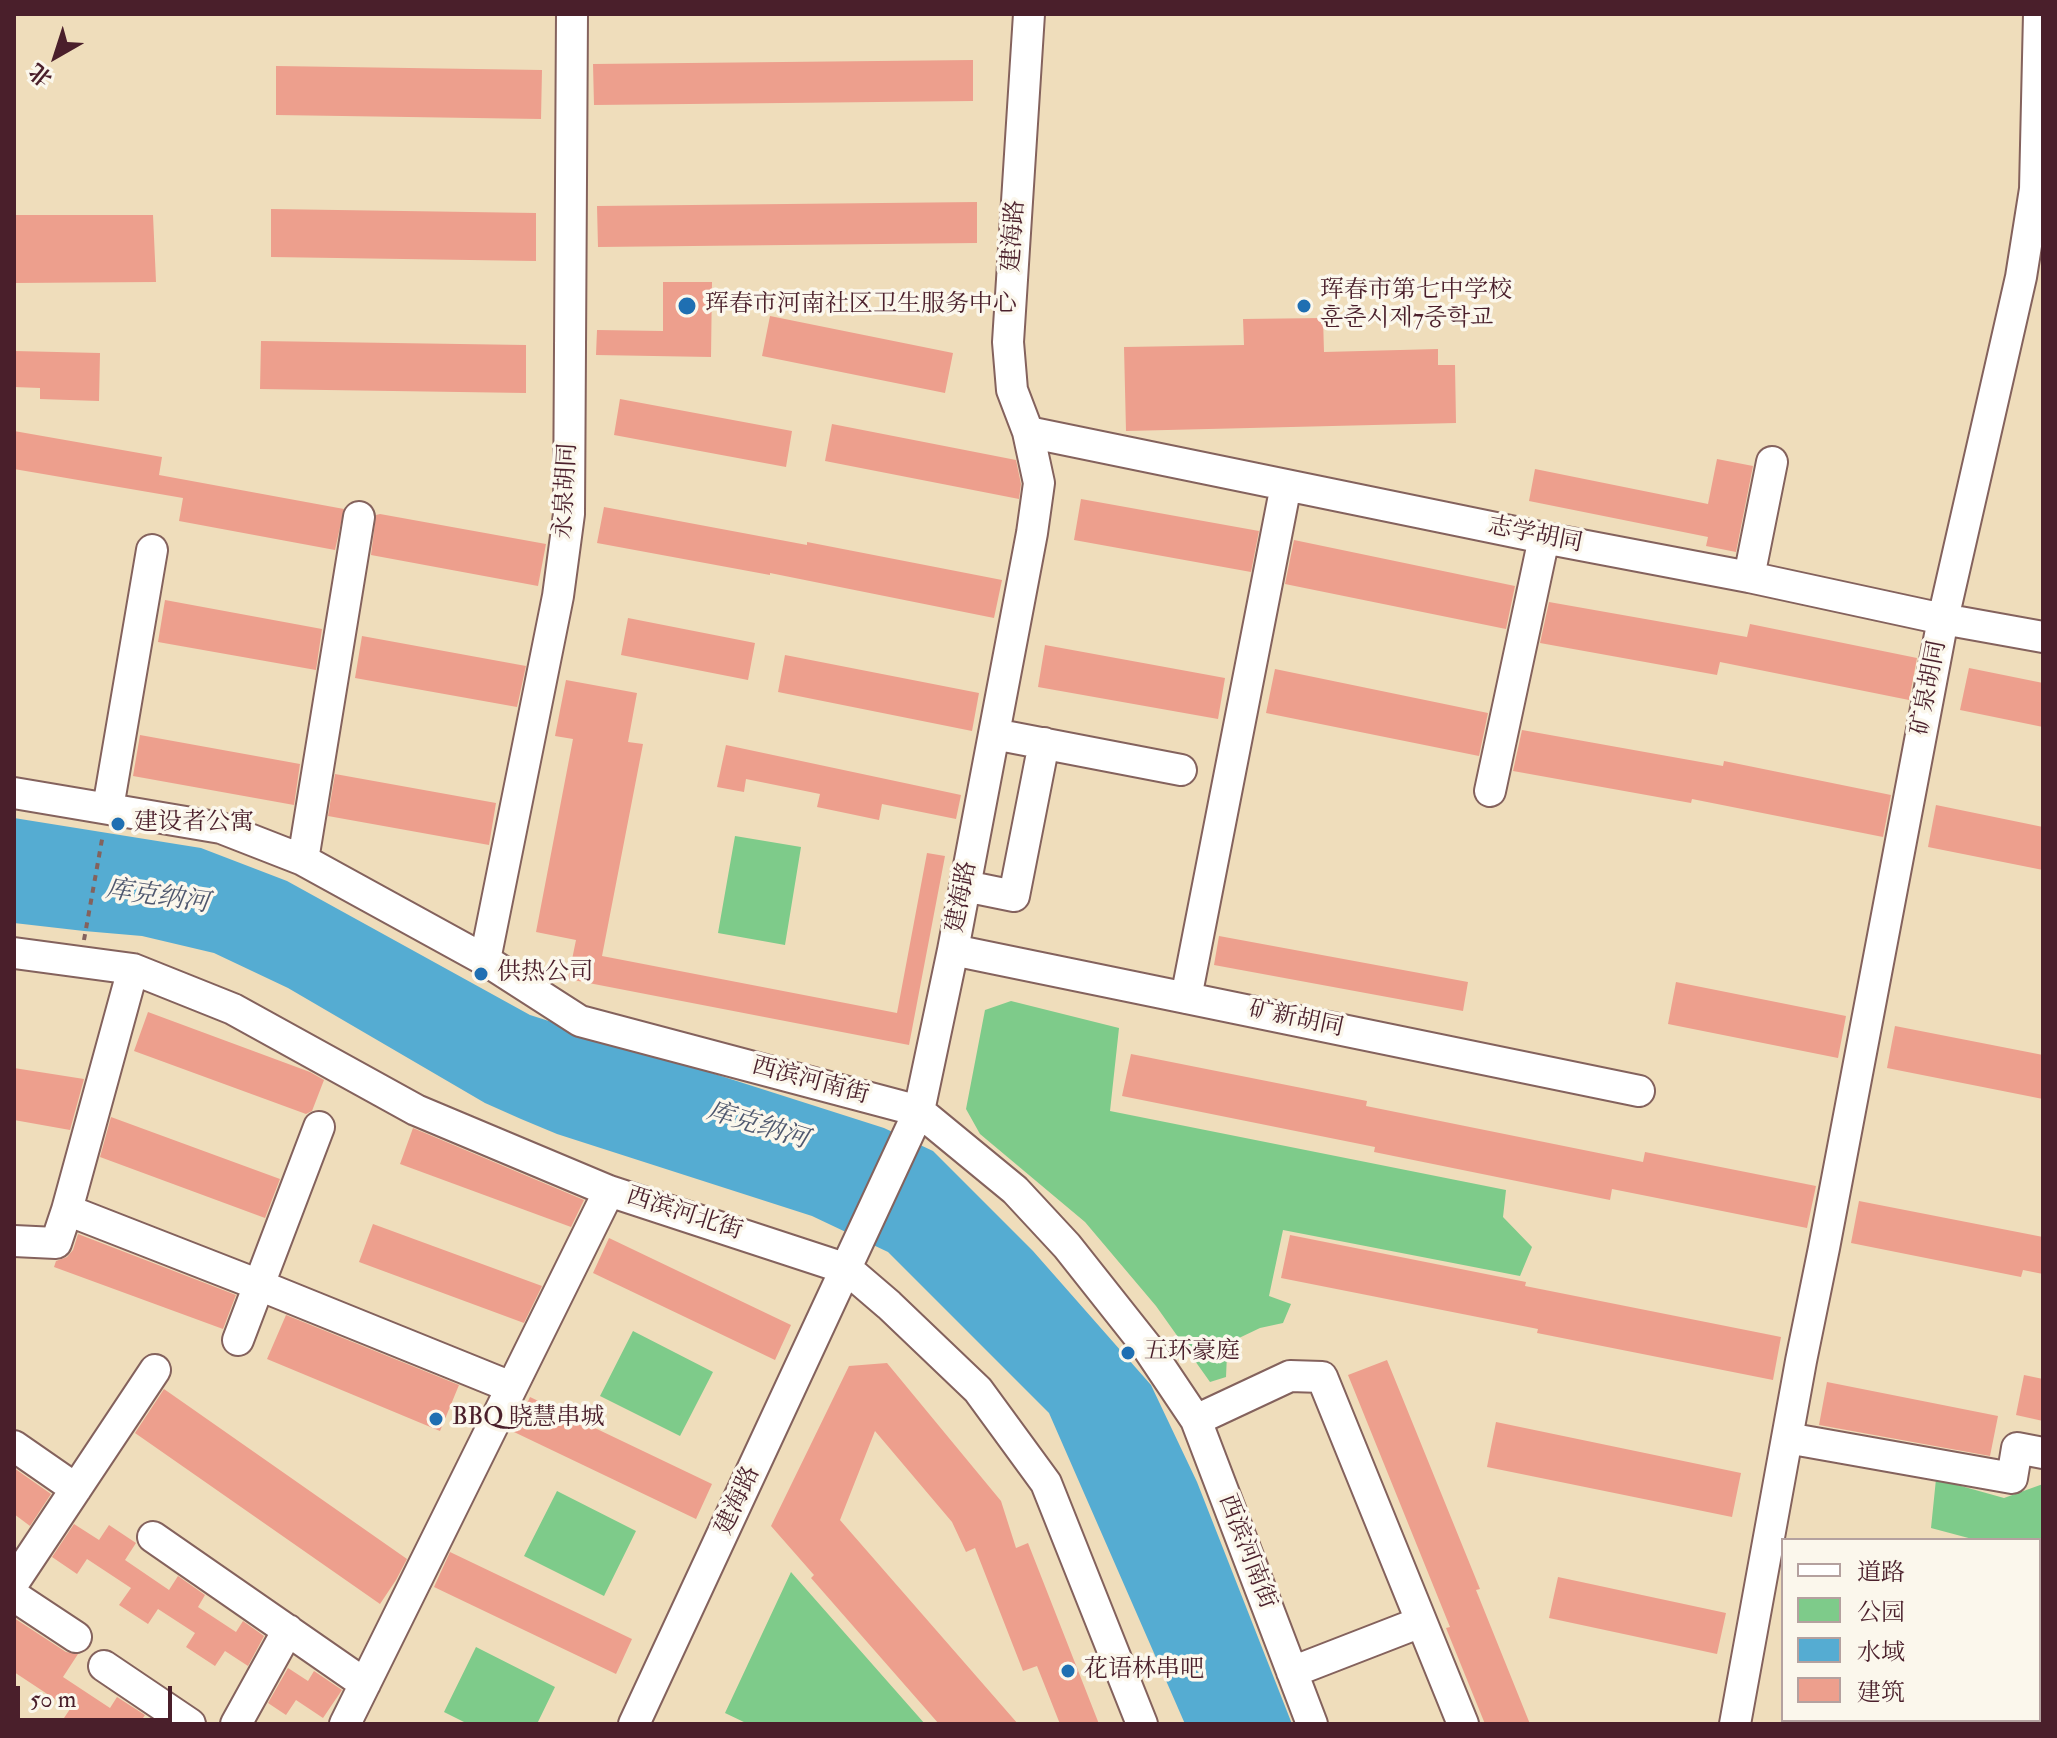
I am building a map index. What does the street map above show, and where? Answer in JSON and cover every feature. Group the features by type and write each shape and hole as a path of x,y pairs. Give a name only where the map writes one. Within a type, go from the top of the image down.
{"street":[{"name":"永泉胡同","path":"485,960 558,596 569,514 572,14"},
{"name":"建海路","path":"634,1724 919,1111 953,950 1039,483 1028,432 1012,390 1008,342 1029,14"},
{"name":"矿泉胡同","path":"1735,1724 1943,619 2024,262 2035,189 2039,14"},
{"name":"志学胡同","path":"1028,432 2043,637"},
{"path":"1749,577 1772,462"},
{"path":"1186,998 1286,485"},
{"path":"303,860 359,517"},
{"path":"1490,791 1544,538"},
{"path":"106,818 152,550"},
{"path":"994,734 1181,770"},
{"path":"965,886 1014,896 1044,743"},
{"name":"西滨河南街","path":"14,793 106,818 221,828 303,860 485,960 580,1021 919,1111 1015,1190 1067,1246 1147,1347 1196,1420 1312,1724"},
{"name":"矿新胡同","path":"953,950 1639,1091"},
{"name":"西滨河北街","path":"14,953 133,969 233,1009 416,1110 609,1191 851,1261 889,1305 978,1390 1046,1483 1142,1724"},
{"path":"14,1241 56,1243 133,969"},
{"path":"238,1340 319,1127"},
{"path":"345,1724 609,1191"},
{"path":"67,1210 511,1387"},
{"path":"14,1582 155,1370"},
{"path":"1196,1420 1290,1376 1322,1377 1463,1724"},
{"path":"1787,1438 2012,1478 2017,1448 2043,1453"},
{"path":"14,1446 76,1489"},
{"path":"153,1537 365,1684"},
{"path":"14,1596 76,1637"},
{"path":"1292,1672 1421,1622"},
{"path":"236,1724 288,1630"},
{"path":"104,1666 190,1724"}],"path":[{"path":"85,934 106,818"}],"green space":[{"path":"735,836 801,847 785,945 718,933"},
{"path":"1011,1001 1119,1028 1110,1111 1506,1190 1503,1217 1532,1247 1520,1276 1283,1230 1269,1296 1291,1304 1283,1323 1260,1328 1239,1338 1227,1354 1226,1377 1210,1382 1156,1306 1085,1222 980,1134 966,1109 985,1010"},
{"path":"633,1331 713,1372 680,1436 600,1396"},
{"path":"1936,1479 2004,1498 2043,1484 2043,1575 2041,1538 1968,1538 1931,1528"},
{"path":"557,1491 636,1531 604,1596 524,1556"},
{"path":"791,1572 925,1724 748,1724 725,1713"},
{"path":"476,1647 555,1687 537,1724 468,1724 444,1712"}],"water":[{"name":"库克纳河","path":"14,818 201,848 287,881 530,1015 884,1128 933,1151 1033,1251 1151,1385 1197,1482 1292,1724 1185,1724 1049,1413 888,1252 812,1216 557,1134 521,1119 485,1103 288,988 214,953 142,936 14,923"}],"building":[{"path":"973,60 973,101 594,105 593,64"},
{"path":"276,66 542,70 541,119 276,115"},
{"path":"977,202 977,243 598,247 597,206"},
{"path":"271,209 536,213 536,261 271,257"},
{"path":"14,215 153,215 156,282 14,283"},
{"name":"珲春市河南社区卫生服务中心","path":"663,282 712,282 711,357 596,355 597,330 663,331"},
{"path":"770,316 953,353 945,393 762,356"},
{"path":"1323,318 1324,352 1438,349 1438,365 1455,365 1456,423 1126,431 1124,347 1244,345 1243,319"},
{"path":"261,341 526,345 526,393 260,389"},
{"path":"14,351 100,353 99,401 40,399 40,388 14,387"},
{"path":"620,399 792,431 786,467 614,435"},
{"path":"832,424 1016,460 1021,484 1019,499 825,461"},
{"path":"14,431 162,457 159,475 344,509 335,550 179,521 183,498 14,469"},
{"path":"1717,459 1753,466 1736,552 1706,546 1708,537 1529,501 1535,469 1708,504"},
{"path":"1081,499 1259,531 1251,572 1074,540"},
{"path":"604,507 1002,580 994,618 770,573 597,543"},
{"path":"376,515 546,544 538,586 371,555"},
{"path":"1294,540 1515,586 1506,629 1285,584"},
{"path":"165,600 322,629 316,670 158,642"},
{"path":"1549,602 1747,637 1750,624 1917,658 1909,700 1720,662 1717,675 1540,643"},
{"path":"628,618 755,643 748,680 621,655"},
{"path":"362,636 526,666 517,707 355,678"},
{"path":"1045,645 1225,678 1218,719 1038,687"},
{"path":"785,655 979,693 972,731 778,692"},
{"path":"1969,668 2043,683 2043,727 1960,710"},
{"path":"1275,669 1488,713 1479,756 1266,713"},
{"path":"566,680 637,693 628,742 643,744 602,956 897,1013 927,853 945,856 909,1045 568,979 576,940 536,932 573,739 555,736"},
{"path":"1522,730 1723,766 1724,761 1891,795 1883,837 1692,799 1691,803 1513,771"},
{"path":"140,735 300,764 294,805 133,776"},
{"path":"726,745 961,795 956,819 882,804 879,820 817,807 820,794 746,779 744,792 717,787"},
{"path":"335,774 496,803 489,845 328,816"},
{"path":"1936,805 2043,827 2043,870 1928,847"},
{"path":"1219,936 1468,982 1463,1011 1214,965"},
{"path":"1676,982 1846,1016 1838,1058 1668,1024"},
{"path":"148,1012 310,1072 324,1080 312,1111 306,1114 134,1051"},
{"path":"1895,1026 2043,1055 2043,1099 1887,1068"},
{"path":"1131,1054 1367,1101 1366,1106 1643,1162 1645,1152 1816,1186 1807,1228 1612,1189 1610,1200 1374,1152 1375,1147 1122,1096"},
{"path":"14,1068 84,1079 70,1130 14,1120"},
{"path":"111,1117 280,1179 265,1218 100,1157"},
{"path":"413,1128 584,1200 571,1227 400,1164"},
{"path":"1859,1201 2043,1237 2043,1274 2023,1270 2021,1277 1851,1243"},
{"path":"373,1224 542,1286 524,1323 359,1262"},
{"path":"78,1234 236,1295 223,1329 54,1267 56,1261 67,1257 73,1250"},
{"path":"1290,1235 1781,1337 1773,1380 1281,1278"},
{"path":"609,1238 791,1325 775,1360 593,1273"},
{"path":"286,1315 459,1385 440,1431 267,1359"},
{"path":"1387,1360 1480,1589 1476,1590 1530,1724 1485,1724 1446,1628 1450,1627 1348,1375"},
{"path":"887,1363 1001,1501 1016,1548 1028,1543 1099,1724 1060,1724 1037,1666 1023,1671 975,1548 966,1552 952,1522 875,1431 840,1520 1018,1724 939,1724 811,1578 814,1575 771,1526 849,1366"},
{"path":"2024,1375 2043,1379 2043,1421 2016,1415"},
{"path":"1827,1382 1998,1416 1990,1456 1819,1425"},
{"path":"164,1389 407,1559 380,1604 135,1433"},
{"path":"530,1397 712,1484 696,1519 514,1432"},
{"path":"1496,1422 1741,1473 1732,1517 1487,1467"},
{"path":"14,1468 51,1494 30,1526 14,1514"},
{"path":"74,1524 99,1540 109,1525 136,1543 125,1560 169,1590 178,1576 205,1595 198,1607 236,1632 243,1621 264,1636 248,1666 225,1651 215,1666 186,1647 195,1633 158,1609 148,1624 119,1605 131,1588 87,1559 77,1574 52,1557"},
{"path":"450,1552 632,1639 616,1674 434,1587"},
{"path":"1558,1577 1726,1613 1717,1654 1549,1618"},
{"path":"14,1618 66,1652 78,1654 63,1677 110,1708 117,1697 145,1715 139,1724 60,1724 70,1709 14,1672"},
{"path":"288,1668 308,1681 314,1671 342,1690 323,1718 296,1700 286,1715 268,1703"}],"place":[{"name":"珲春市河南社区卫生服务中心","path":"687,306"},
{"name":"珲春市第七中学校 훈춘시제7중학교","path":"1304,306"},
{"name":"建设者公寓","path":"118,824"},
{"name":"供热公司","path":"481,974"},
{"name":"五环豪庭","path":"1128,1353"},
{"name":"BBQ 晓慧串城","path":"436,1419"},
{"name":"花语林串吧","path":"1068,1671"}]}
